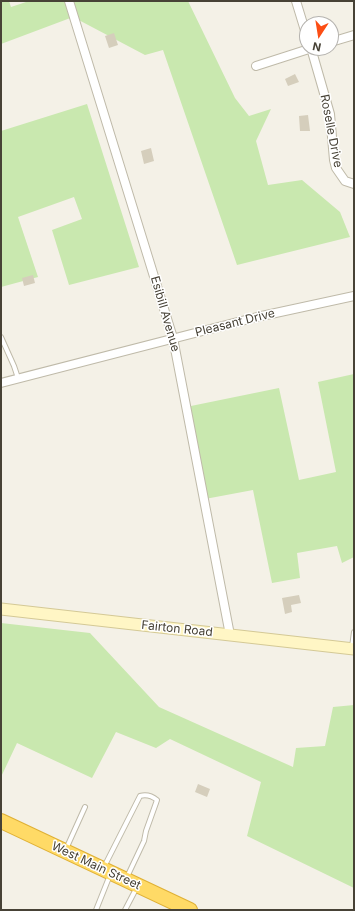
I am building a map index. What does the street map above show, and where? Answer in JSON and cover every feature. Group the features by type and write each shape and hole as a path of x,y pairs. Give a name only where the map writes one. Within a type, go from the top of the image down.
{"highway":[{"name":"West Main Street","path":"1,821 190,910"}],"main road":[{"name":"Fairton Road","path":"1,608 353,649"}],"street":[{"name":"Esibill Avenue","path":"69,1 173,338 230,635"},
{"path":"296,1 301,16"},
{"path":"339,40 354,35"},
{"path":"256,66 299,52"},
{"name":"Roselle Drive","path":"313,56 330,114 336,168 345,181 354,184"},
{"name":"Pleasant Drive","path":"1,383 256,317 354,296"}],"lane":[{"path":"1,337 18,379"},
{"path":"353,649 354,632"},
{"path":"96,910 107,871 140,796 153,796 157,800 146,831 125,910"},
{"path":"65,851 85,807"}],"green space":[{"path":"1,1 9,1 11,7 29,1 188,1 235,98 249,116 271,109 256,141 268,185 302,180 340,212 350,237 237,265 163,50 145,55 73,17 1,44"},
{"path":"87,104 139,267 69,285 52,230 82,219 74,197 18,217 38,277 1,287 1,131"},
{"path":"354,374 354,557 342,563 337,546 297,553 300,578 272,583 253,490 205,499 186,407 279,388 299,480 336,472 318,382"},
{"path":"1,623 90,633 159,707 293,767 296,748 325,746 333,707 354,705 354,888 247,836 261,782 170,739 156,748 116,732 92,778 17,743 1,777"}],"building":[{"path":"114,33 118,45 109,48 105,36"},
{"path":"295,74 299,82 288,86 285,79"},
{"path":"308,115 310,131 300,131 299,116"},
{"path":"151,148 154,161 144,164 141,151"},
{"path":"33,275 35,283 24,286 22,278"},
{"path":"299,595 301,603 291,605 292,612 285,614 282,598"},
{"path":"198,784 210,789 207,797 195,792"}]}
